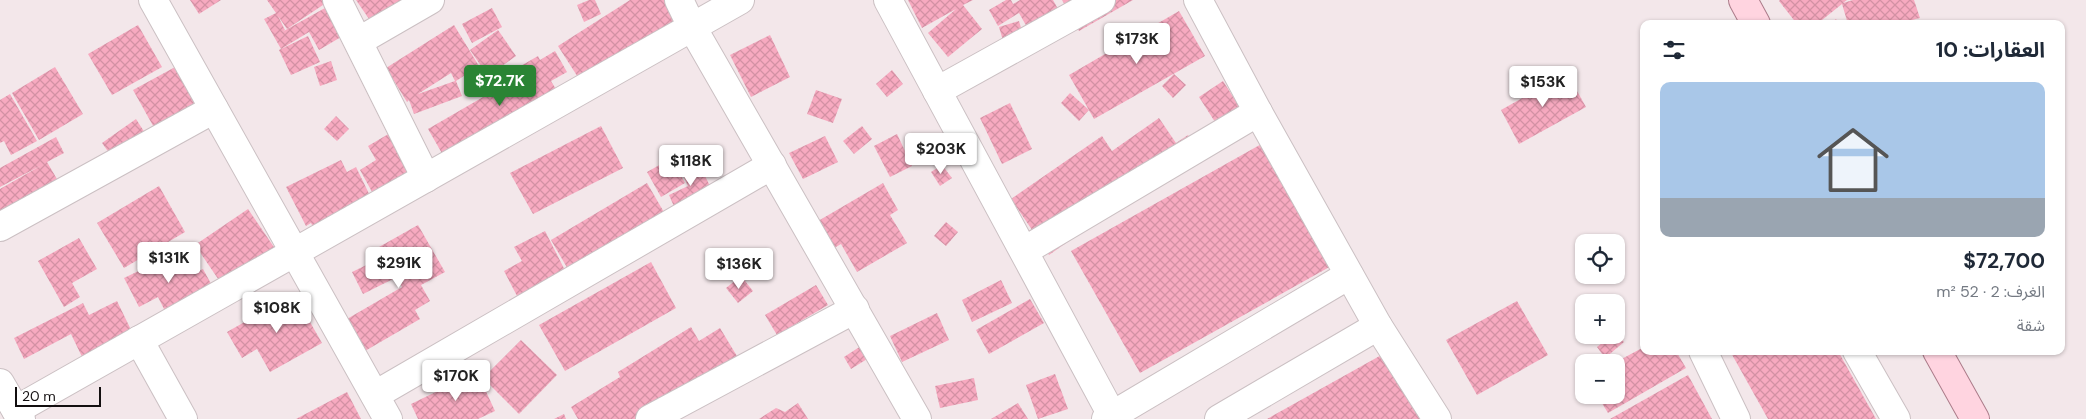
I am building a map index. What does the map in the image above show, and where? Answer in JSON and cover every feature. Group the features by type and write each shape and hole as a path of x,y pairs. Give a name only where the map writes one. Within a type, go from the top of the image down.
{"main road":[{"path":"1743,0 1754,20"},
{"path":"1939,355 1975,419"}],"street":[{"path":"153,0 388,419"},
{"path":"337,0 426,178"},
{"path":"359,41 430,0"},
{"path":"679,0 692,27 917,419"},
{"path":"0,383 18,414 139,340 740,0"},
{"path":"888,0 1024,251 1110,418 1348,275"},
{"path":"937,91 1101,0"},
{"path":"1198,0 1348,275 1437,419"},
{"path":"0,227 214,109"},
{"path":"1024,251 1258,112"},
{"path":"375,395 772,165"},
{"path":"650,419 680,412 855,309"},
{"path":"1219,419 1378,326"},
{"path":"139,340 184,419"},
{"path":"1705,355 1736,419"},
{"path":"1859,355 1896,419"}],"building":[{"path":"190,0 221,0 199,14"},
{"path":"267,0 324,0 326,3 287,29 278,16 285,30 282,32 325,8 341,37 319,50 309,32 281,49 264,19 276,13"},
{"path":"356,0 431,0 380,35"},
{"path":"589,0 595,0 601,14 584,22 577,5"},
{"path":"630,0 685,0 699,22 588,93 558,46"},
{"path":"908,0 973,0 963,5 982,29 948,57 928,33 956,9 922,28"},
{"path":"1006,0 1011,0 1013,4 1020,0 1053,0 1063,18 1032,36 1019,13 998,26 989,10"},
{"path":"1062,0 1133,0 1079,31"},
{"path":"1847,0 1843,3 1853,0 1914,0 1920,18 1912,20 1847,20 1842,4 1822,20 1794,20 1779,1"},
{"path":"492,8 502,27 472,43 462,24"},
{"path":"1179,11 1205,56 1094,119 1069,75"},
{"path":"1019,21 1024,38 1004,44 999,27"},
{"path":"138,25 162,67 112,95 88,54"},
{"path":"454,25 479,66 456,81 462,96 414,114 409,100 407,102 386,68","holes":["451,73 455,81 418,94"]},
{"path":"498,30 516,56 488,76 470,50"},
{"path":"770,35 790,77 751,97 730,55"},
{"path":"308,36 320,62 291,75 279,50"},
{"path":"555,51 567,72 551,81 560,96 447,162 428,129 509,82 505,75 538,56 540,60"},
{"path":"331,61 337,80 320,86 314,67"},
{"path":"177,66 199,106 156,131 133,90"},
{"path":"55,67 83,114 39,140 12,93"},
{"path":"892,70 903,84 887,97 876,84"},
{"path":"1567,73 1586,107 1519,144 1501,110"},
{"path":"1174,74 1186,85 1173,98 1162,86"},
{"path":"1223,81 1248,120 1224,136 1199,97"},
{"path":"816,90 842,99 833,123 807,114"},
{"path":"1070,93 1089,110 1079,121 1061,103"},
{"path":"10,94 37,141 11,155 4,141 0,143 0,100"},
{"path":"1010,103 1032,149 1002,164 980,118"},
{"path":"336,116 349,129 337,141 324,129"},
{"path":"1159,118 1176,143 1188,135 1198,150 1049,255 1011,199 1102,136 1112,151"},
{"path":"136,119 145,133 112,157 102,143"},
{"path":"601,126 623,168 533,214 510,173"},
{"path":"862,126 872,139 854,154 843,141"},
{"path":"397,129 423,174 377,201 360,170 376,160 368,146"},
{"path":"897,134 912,166 890,177 874,146"},
{"path":"825,136 838,162 803,179 789,153"},
{"path":"56,137 64,153 47,162 64,191 0,215 0,189 42,165 0,187 0,168"},
{"path":"1265,142 1333,265 1140,373 1071,251"},
{"path":"672,158 685,183 661,197 647,172"},
{"path":"341,160 347,172 356,167 377,210 319,239 311,223 306,226 286,187"},
{"path":"697,160 713,192 676,211 669,195 688,186 680,169"},
{"path":"942,165 952,178 940,186 931,172"},
{"path":"647,183 672,226 576,283 551,240"},
{"path":"883,183 898,210 890,215 907,243 857,272 841,244 829,251 813,224"},
{"path":"159,186 185,232 124,268 97,223"},
{"path":"248,209 278,253 225,289 195,245"},
{"path":"946,222 958,232 946,246 934,236"},
{"path":"418,225 445,272 421,285 430,301 415,310 420,319 365,351 347,319 402,287 379,247"},
{"path":"545,231 574,288 526,313 504,271 522,261 514,247"},
{"path":"79,238 97,269 72,283 80,297 64,307 38,261"},
{"path":"180,251 192,274 203,269 215,291 167,315 158,297 139,307 124,278"},
{"path":"383,257 393,279 363,294 352,272"},
{"path":"651,262 676,308 565,371 539,325"},
{"path":"741,276 753,291 738,303 726,288"},
{"path":"1001,280 1012,303 972,322 962,300"},
{"path":"816,285 828,305 777,335 765,315"},
{"path":"294,294 322,343 270,372 257,349 242,358 227,332"},
{"path":"1030,299 1044,323 989,354 976,330"},
{"path":"117,301 134,336 84,361 71,334 24,359 14,338 83,303 89,315"},
{"path":"1517,301 1548,355 1477,395 1446,340"},
{"path":"937,313 949,340 902,362 890,336"},
{"path":"691,327 699,341 720,328 743,366 658,419 578,419 571,407 620,377 618,372"},
{"path":"521,340 557,375 519,414 483,378"},
{"path":"864,344 872,356 851,369 844,357"},
{"path":"1601,344 1622,344 1610,354 1602,354 1597,347"},
{"path":"1640,349 1640,355 1678,355 1686,368 1625,403 1625,357"},
{"path":"1385,353 1422,419 1267,419"},
{"path":"1732,355 1840,355 1876,419 1768,419"},
{"path":"477,372 495,411 478,419 418,419 411,404"},
{"path":"1055,374 1068,409 1038,419 1026,385"},
{"path":"1688,375 1712,419 1610,419"},
{"path":"974,378 978,400 940,408 935,386"},
{"path":"347,392 361,419 296,419"},
{"path":"798,403 808,419 759,419 776,408 785,412"},
{"path":"1018,403 1028,419 991,419"},
{"path":"1602,404 1624,404 1608,413"},
{"path":"564,414 566,419 554,419"}]}
